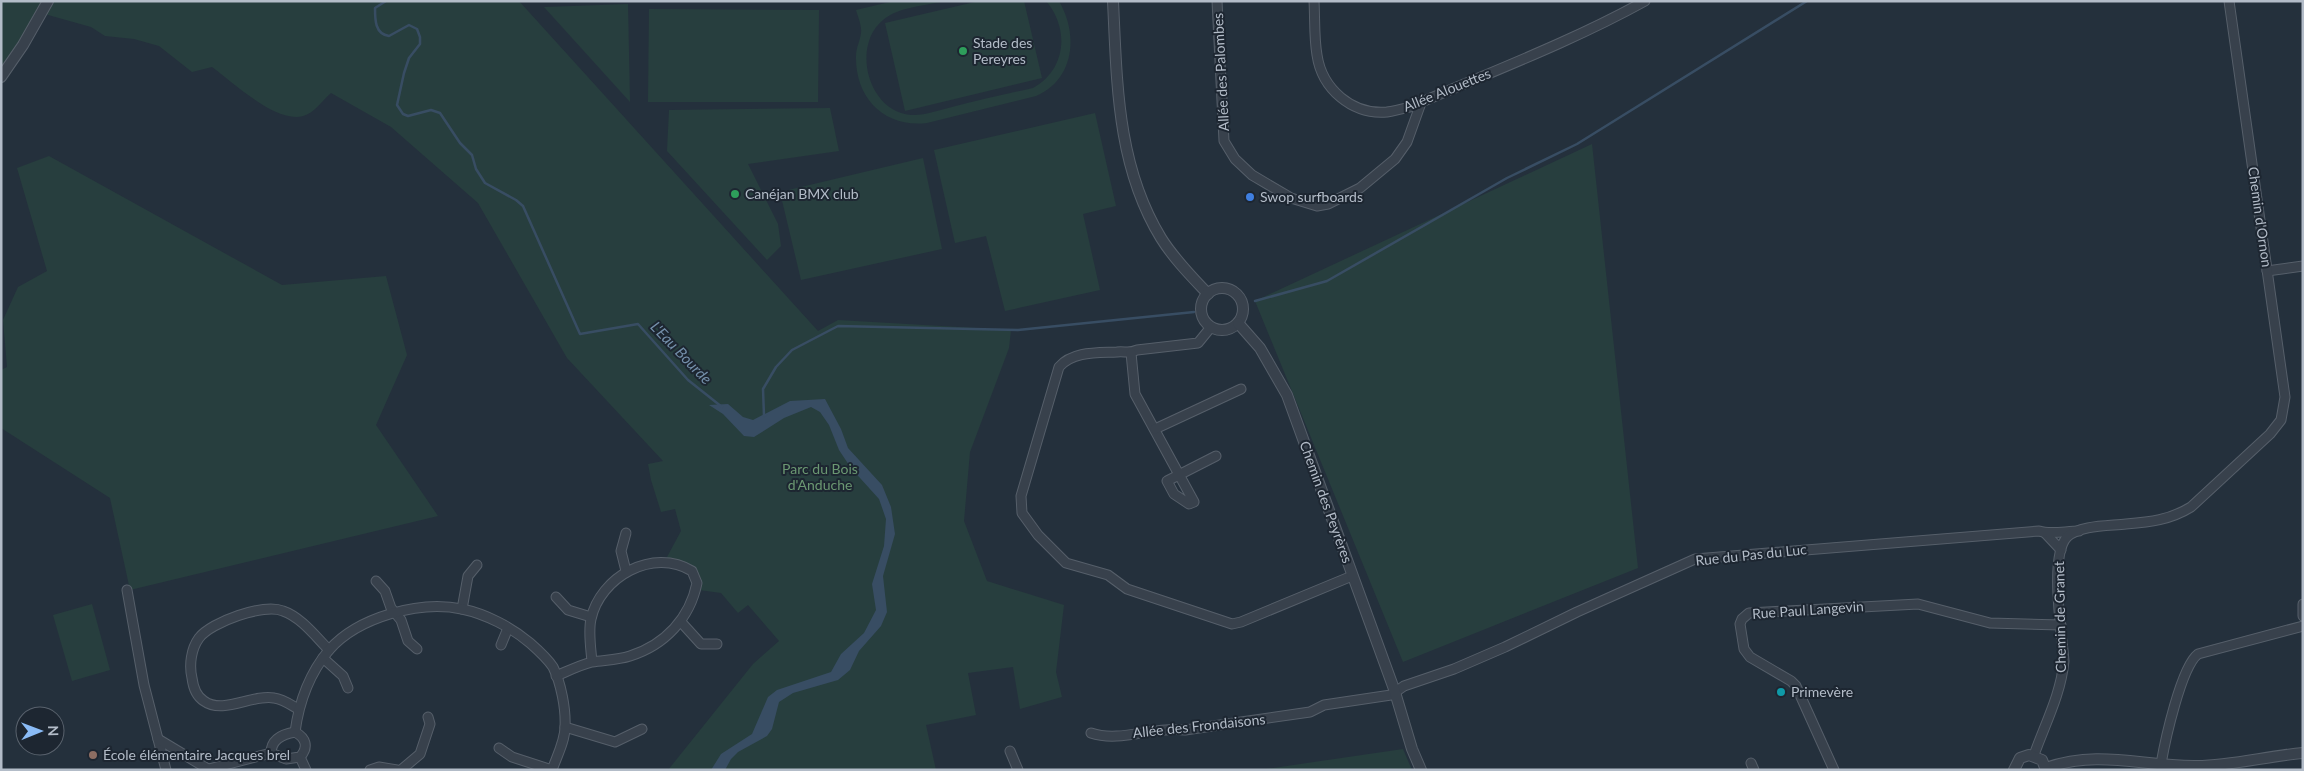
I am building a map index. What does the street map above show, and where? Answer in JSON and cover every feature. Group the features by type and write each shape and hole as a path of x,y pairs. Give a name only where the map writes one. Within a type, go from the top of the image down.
{"street":[{"path":"1,77 20,51 48,1"},
{"path":"1113,1 1119,108 1123,139 1133,178 1162,239 1174,257 1208,294"},
{"name":"Allée des Palombes","path":"1217,1 1224,141 1235,159 1252,175 1291,198 1317,206 1328,204 1360,188 1395,159 1403,148 1421,102"},
{"name":"Allée Alouettes","path":"1314,1 1317,56 1326,81 1341,99 1361,110 1386,112 1410,108 1552,47 1611,20 1645,1"},
{"name":"Chemin d'Ornon","path":"2079,531 2155,522 2180,514 2204,496 2281,420 2285,397 2229,1"},
{"path":"2268,271 2303,266"},
{"path":"1221,288 1228,290 1239,298 1244,310 1238,323 1229,329 1217,329 1206,323 1202,311 1204,299 1208,294 1221,288"},
{"name":"Chemin des Peyrères","path":"1238,323 1260,348 1287,395 1395,692 1420,770"},
{"path":"1211,327 1198,343 1137,350 1131,353 1079,355 1070,358 1060,367 1020,501 1022,513 1038,535 1061,560 1108,575 1127,589 1232,624 1352,576"},
{"path":"1131,353 1135,394 1180,475 1216,456"},
{"path":"1155,429 1241,389"},
{"name":"Rue du Pas du Luc","path":"1395,692 1404,686 1454,670 1696,559 2030,532 2079,531"},
{"name":"Chemin de Granet","path":"2034,755 2055,702 2063,675 2057,560 2067,538 2079,531"},
{"path":"626,533 622,551 626,571"},
{"path":"2045,533 2061,550"},
{"path":"556,676 592,662 638,654 663,640 681,622 690,605 697,583 692,571 680,566 656,563 626,571 616,578 603,594 591,617 592,662"},
{"path":"462,609 468,576 477,565"},
{"path":"376,581 385,591 391,608 401,620 408,641 417,649"},
{"path":"127,590 127,600 144,685 166,770"},
{"path":"556,597 568,610 591,617"},
{"name":"Rue Paul Langevin","path":"1834,770 1796,686 1791,681 1750,657 1744,649 1740,624 1742,619 1749,613 1918,604 1990,623 2061,625"},
{"path":"2303,604 2303,616"},
{"path":"295,732 298,709 312,675 329,650 350,632 362,624 396,613 424,608 462,609 485,616 522,636 547,659 556,676 566,726 552,770 512,756 499,748"},
{"path":"298,709 273,698 222,706 206,702 195,691 192,679 191,658 195,644 207,630 235,617 265,610 282,610 293,616 329,650"},
{"path":"681,622 701,644 717,644"},
{"path":"2144,770 2157,764 2186,674 2194,657 2198,654 2303,626"},
{"path":"501,645 508,628"},
{"path":"323,658 343,676 348,688"},
{"name":"Allée des Frondaisons","path":"1091,733 1103,737 1169,728 1185,730 1310,712 1324,705 1376,698 1395,692"},
{"path":"401,770 420,754 430,724 428,717"},
{"path":"566,726 615,742 642,728"},
{"path":"158,739 207,769 271,753 286,759 300,757 305,749 306,742 302,736 295,732"},
{"path":"271,753 272,744 295,732"},
{"path":"1010,751 1018,770"},
{"path":"2014,770 2020,758 2034,755 2042,760 2046,769 2057,764 2094,758 2157,764 2212,765 2303,753"},
{"path":"300,757 306,770"},
{"path":"370,770 379,767 396,770"}],"green space":[{"name":"Parc du Bois d'Anduche","path":"1,1 519,1 818,331 838,320 1011,330 1009,348 970,452 964,521 987,581 1064,605 1056,672 1062,697 1020,709 1013,667 968,673 976,715 926,725 936,770 668,770 753,664 779,641 748,605 738,613 721,593 699,590 695,576 668,564 667,557 681,531 675,509 661,512 648,464 663,461 567,358 478,203 391,127 331,93 308,114 297,117 285,115 271,110 258,102 212,67 192,72 159,46 134,39 105,36 91,27 41,13 1,77"},
{"path":"894,1 944,1 896,12 883,20 873,31 868,45 866,61 869,76 875,90 884,103 896,111 911,115 926,114 1033,88 1044,80 1058,60 1061,48 1059,24 1054,12 1046,1 1059,1 1069,28 1071,42 1065,68 1049,89 1036,96 927,123 898,121 885,115 867,97 857,71 856,56 861,30 856,10"},
{"name":"Stade des Pereyres","path":"979,1 1024,1 1042,78 905,111 885,23"},
{"path":"628,4 630,102 544,7"},
{"path":"649,9 819,10 818,102 648,102"},
{"name":"Canéjan BMX club","path":"830,108 839,151 748,164 778,224 781,246 767,260 667,151 669,110"},
{"path":"1095,113 1116,206 1083,214 1100,290 1005,311 986,236 955,243 934,150"},
{"path":"1592,144 1638,568 1403,662 1255,301"},
{"path":"49,156 282,285 386,276 407,355 376,425 438,516 130,590 110,498 1,428 1,370 7,367 3,320 18,287 47,271 17,168"},
{"path":"923,158 942,249 801,280 780,192"},
{"path":"92,604 110,670 72,681 53,615"},
{"path":"1403,749 1412,770 1259,770"}],"water":[{"path":"825,399 841,429 848,448 882,485 891,507 895,534 883,576 887,612 881,626 859,651 850,670 838,680 793,693 779,702 772,729 767,736 738,752 731,759 725,770 711,770 721,754 752,734 768,697 777,690 831,672 841,654 864,633 876,610 872,584 884,546 886,519 879,499 851,468 839,450 829,425 820,412 811,407 784,418 754,437 744,436 723,414 709,405 728,404 743,417 753,420 790,401"}],"waterway":[{"name":"L'Eau Bourde","path":"386,1 375,8 378,29 384,35 389,36 409,25 417,29 420,37 420,44 409,58 397,105 403,114 408,116 431,110 440,113 460,143 472,155 476,169 485,183 516,200 523,206 580,334 638,324 688,380 722,407"},
{"path":"1255,301 1327,281 1507,178 1577,144 1807,1"},
{"path":"766,415 764,416 763,389 776,367 792,350 838,326 1018,330 1194,312"}],"place":[{"name":"Stade des Pereyres","path":"963,51"},
{"name":"Canéjan BMX club","path":"735,194"},
{"name":"Swop surfboards","path":"1250,197"},
{"name":"Primevère","path":"1781,692"},
{"name":"École élémentaire Jacques brel","path":"93,755"}]}
